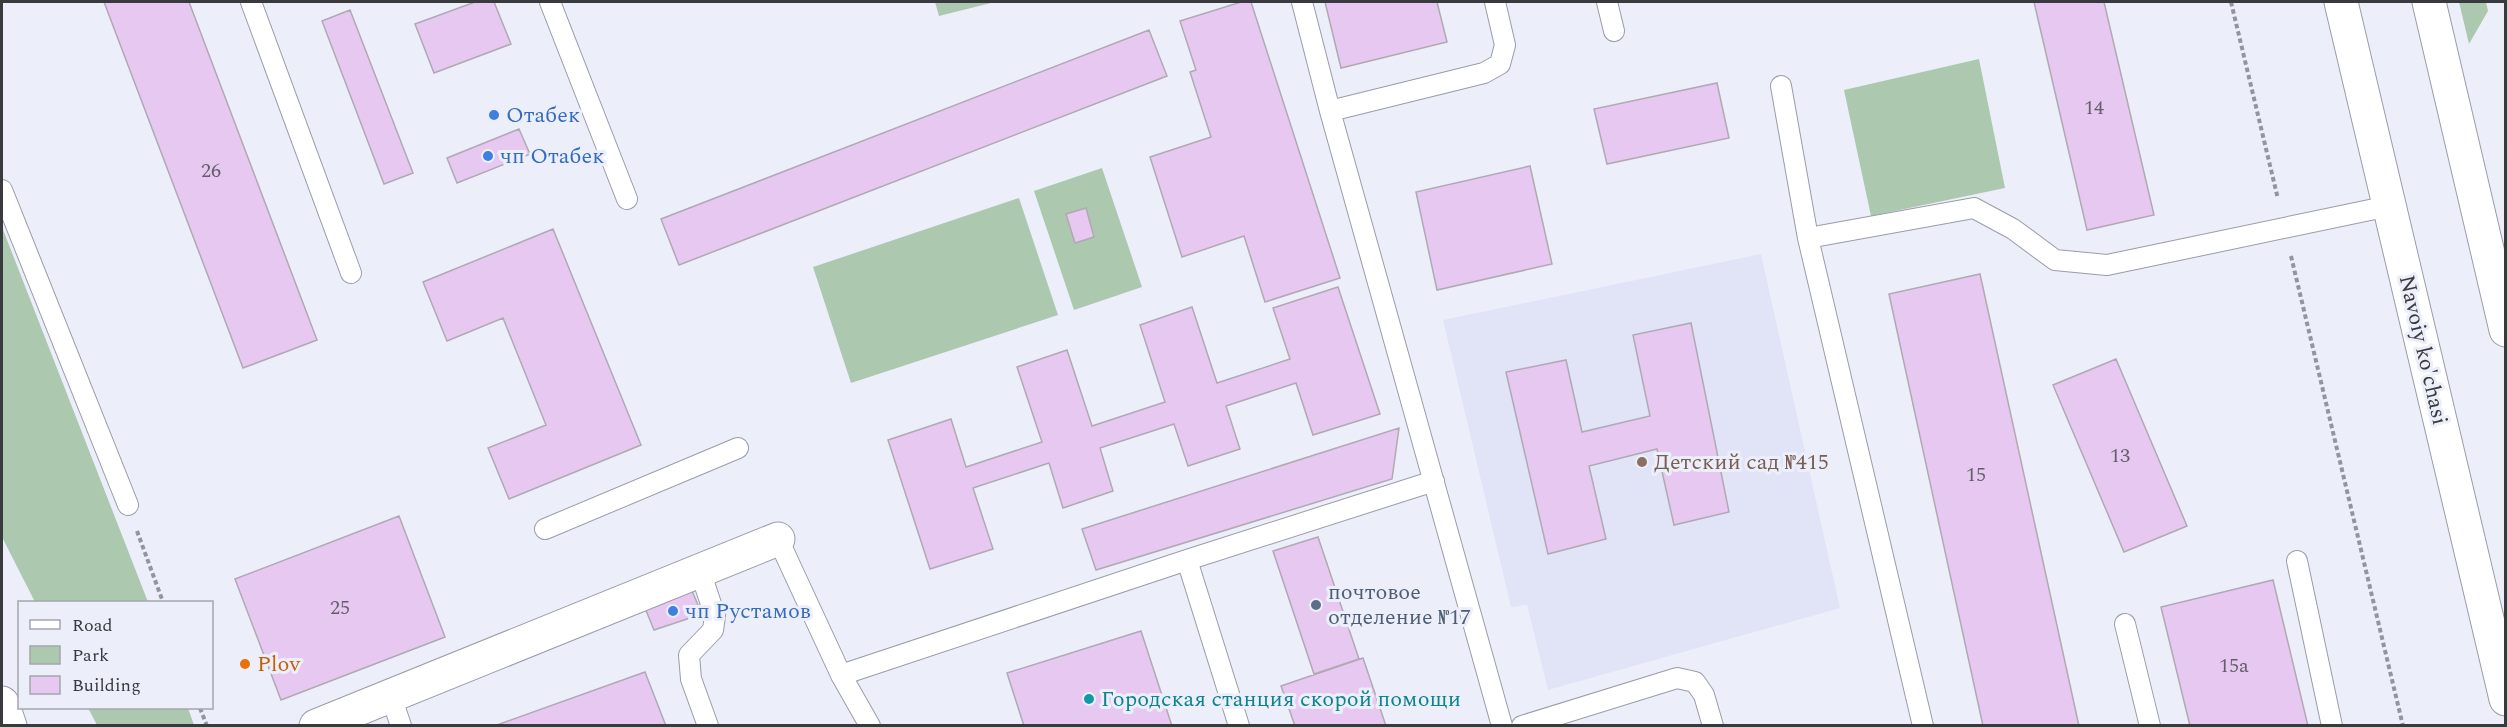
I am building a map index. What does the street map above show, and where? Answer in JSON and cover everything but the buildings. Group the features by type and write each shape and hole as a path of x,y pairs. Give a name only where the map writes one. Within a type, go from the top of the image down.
{"main road":[{"name":"Navoiy ko'chasi","path":"2341,2 2505,699"},
{"path":"2429,2 2505,330"},
{"path":"316,726 396,711 700,571 778,539"},
{"path":"2,703 10,726"}],"lane":[{"path":"251,2 351,273"},
{"path":"550,2 627,199"},
{"path":"1302,2 1330,111 1502,726"},
{"path":"1330,111 1484,73 1500,63 1505,45 1496,2"},
{"path":"1607,2 1614,31"},
{"path":"1781,86 1808,238 1923,726"},
{"path":"2,190 128,505"},
{"path":"1808,238 1974,208 2013,229 2055,260 2107,265 2389,206"},
{"path":"545,529 738,448"},
{"path":"841,675 1434,481"},
{"path":"778,539 841,675 870,726"},
{"path":"1187,560 1239,726"},
{"path":"2297,561 2332,726"},
{"path":"700,571 715,616 713,630 689,654 691,679 708,726"},
{"path":"2125,624 2150,726"},
{"path":"1522,726 1677,678 1695,682 1704,695 1713,726"}],"path":[{"path":"2231,2 2403,726"},
{"path":"128,505 162,601"},
{"path":"200,709 207,726"}],"shaded area":[{"name":"Детский сад №415","path":"1761,254 1840,608 1548,690 1527,605 1511,607 1443,320"}],"green space":[{"path":"935,2 995,2 939,16"},
{"path":"2459,2 2486,2 2488,11 2469,44"},
{"path":"1979,59 2005,188 1871,216 1844,90"},
{"path":"1102,168 1142,287 1074,310 1034,191"},
{"path":"1019,198 1058,315 851,383 813,267"},
{"path":"2,227 148,601 34,601 2,537"},
{"path":"89,709 188,709 194,725 97,725"}],"place":[{"name":"Отабек","path":"494,115"},
{"name":"чп Отабек","path":"488,156"},
{"name":"Детский сад №415","path":"1642,462"},
{"name":"почтовое отделение №17","path":"1316,605"},
{"name":"чп Рустамов","path":"673,611"},
{"name":"Plov","path":"245,664"},
{"name":"Городская станция скорой помощи","path":"1089,699"}]}
